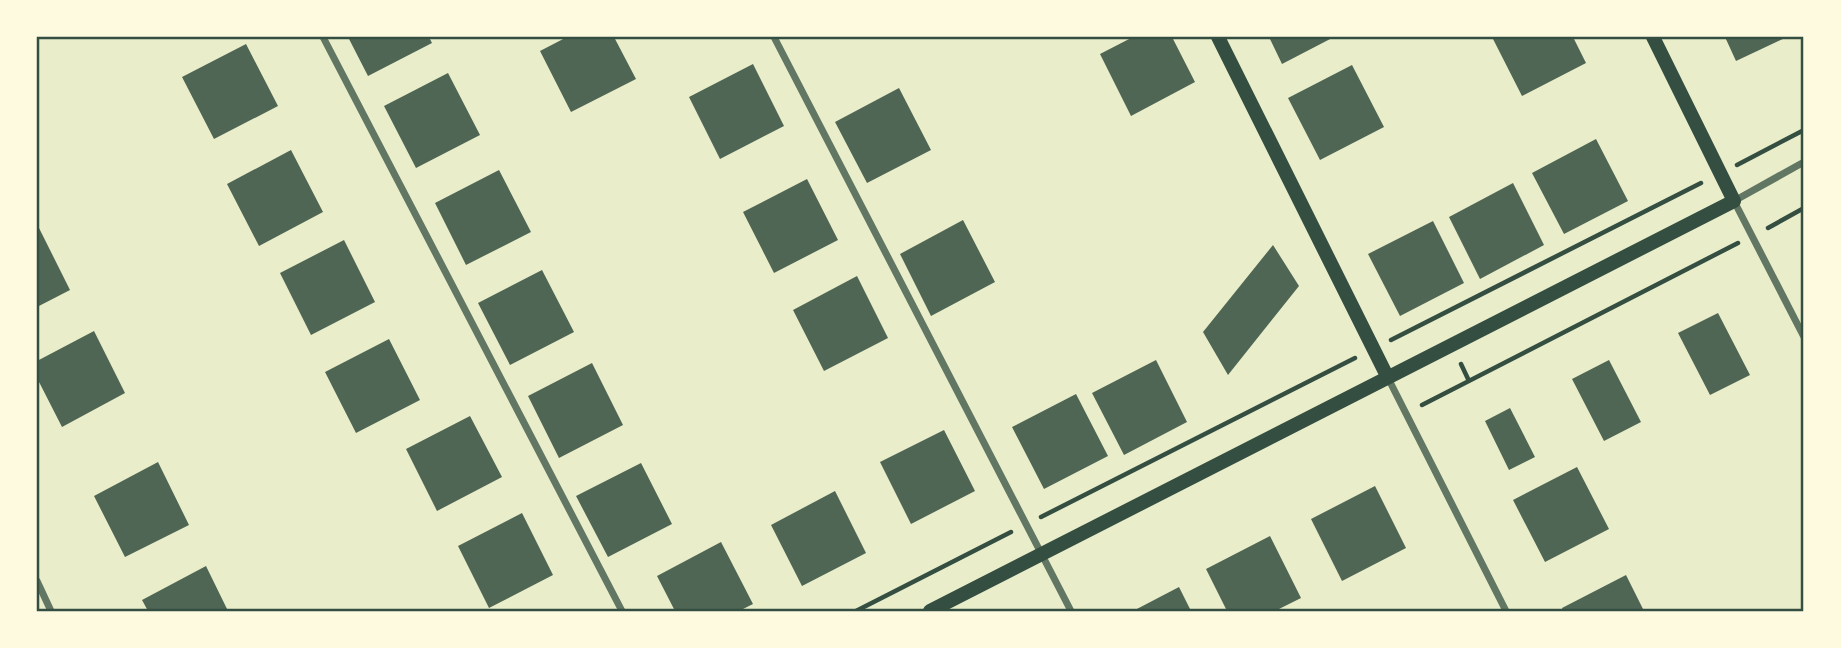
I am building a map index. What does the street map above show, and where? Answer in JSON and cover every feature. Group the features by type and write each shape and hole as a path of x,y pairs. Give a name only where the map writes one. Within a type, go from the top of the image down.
{"main road":[{"path":"1218,37 1387,376"},
{"path":"930,611 1734,201 1653,37"}],"street":[{"path":"323,37 622,611"},
{"path":"774,37 1071,611"},
{"path":"1804,162 1734,201 1804,337"},
{"path":"1387,376 1506,611"},
{"path":"37,581 51,611"}],"path":[{"path":"856,611 1804,130"},
{"path":"1406,413 1804,208"}],"building":[{"path":"348,37 429,37 432,43 368,76"},
{"path":"567,37 614,37 636,79 571,112 540,51"},
{"path":"1133,37 1172,37 1195,82 1131,116 1100,54"},
{"path":"1269,37 1334,37 1282,64"},
{"path":"1492,37 1573,37 1586,63 1522,96"},
{"path":"1725,37 1787,37 1736,61"},
{"path":"246,44 278,106 214,139 182,77"},
{"path":"753,64 784,126 720,159 689,97"},
{"path":"1352,65 1384,127 1320,160 1288,98"},
{"path":"448,73 480,135 416,168 384,106"},
{"path":"899,88 931,150 867,183 835,122"},
{"path":"1596,139 1628,201 1564,234 1532,173"},
{"path":"291,150 323,212 259,246 227,184"},
{"path":"499,170 531,232 466,265 435,203"},
{"path":"807,179 838,240 774,273 743,212"},
{"path":"1513,183 1544,245 1480,279 1449,217"},
{"path":"963,220 995,282 931,316 900,254"},
{"path":"1433,221 1464,283 1400,316 1368,254"},
{"path":"39,228 70,290 37,307 37,229"},
{"path":"344,240 375,302 311,335 280,273"},
{"path":"1273,245 1299,286 1228,375 1203,332"},
{"path":"542,270 574,332 510,365 478,303"},
{"path":"857,276 888,338 824,371 793,310"},
{"path":"1718,313 1750,375 1710,395 1678,333"},
{"path":"94,331 125,393 62,427 37,378 37,361"},
{"path":"389,339 420,400 356,433 325,372"},
{"path":"1156,360 1187,422 1124,455 1092,393"},
{"path":"1609,360 1641,422 1604,441 1572,379"},
{"path":"592,363 623,425 559,458 528,396"},
{"path":"1076,394 1108,456 1044,489 1012,427"},
{"path":"1510,408 1535,457 1509,470 1485,421"},
{"path":"470,416 502,477 437,511 406,449"},
{"path":"944,430 975,491 911,524 880,462"},
{"path":"158,462 189,525 125,557 94,496"},
{"path":"641,463 672,524 608,557 576,496"},
{"path":"1577,467 1609,529 1545,562 1513,500"},
{"path":"1375,486 1406,548 1342,581 1311,519"},
{"path":"835,491 866,553 802,586 771,525"},
{"path":"522,513 553,575 489,608 458,546"},
{"path":"1270,536 1301,598 1275,611 1227,611 1206,569"},
{"path":"721,542 753,604 739,611 675,611 657,576"},
{"path":"206,566 228,611 148,611 142,600"},
{"path":"1626,575 1644,611 1563,611 1562,608"},
{"path":"1179,587 1191,611 1133,611"}]}
